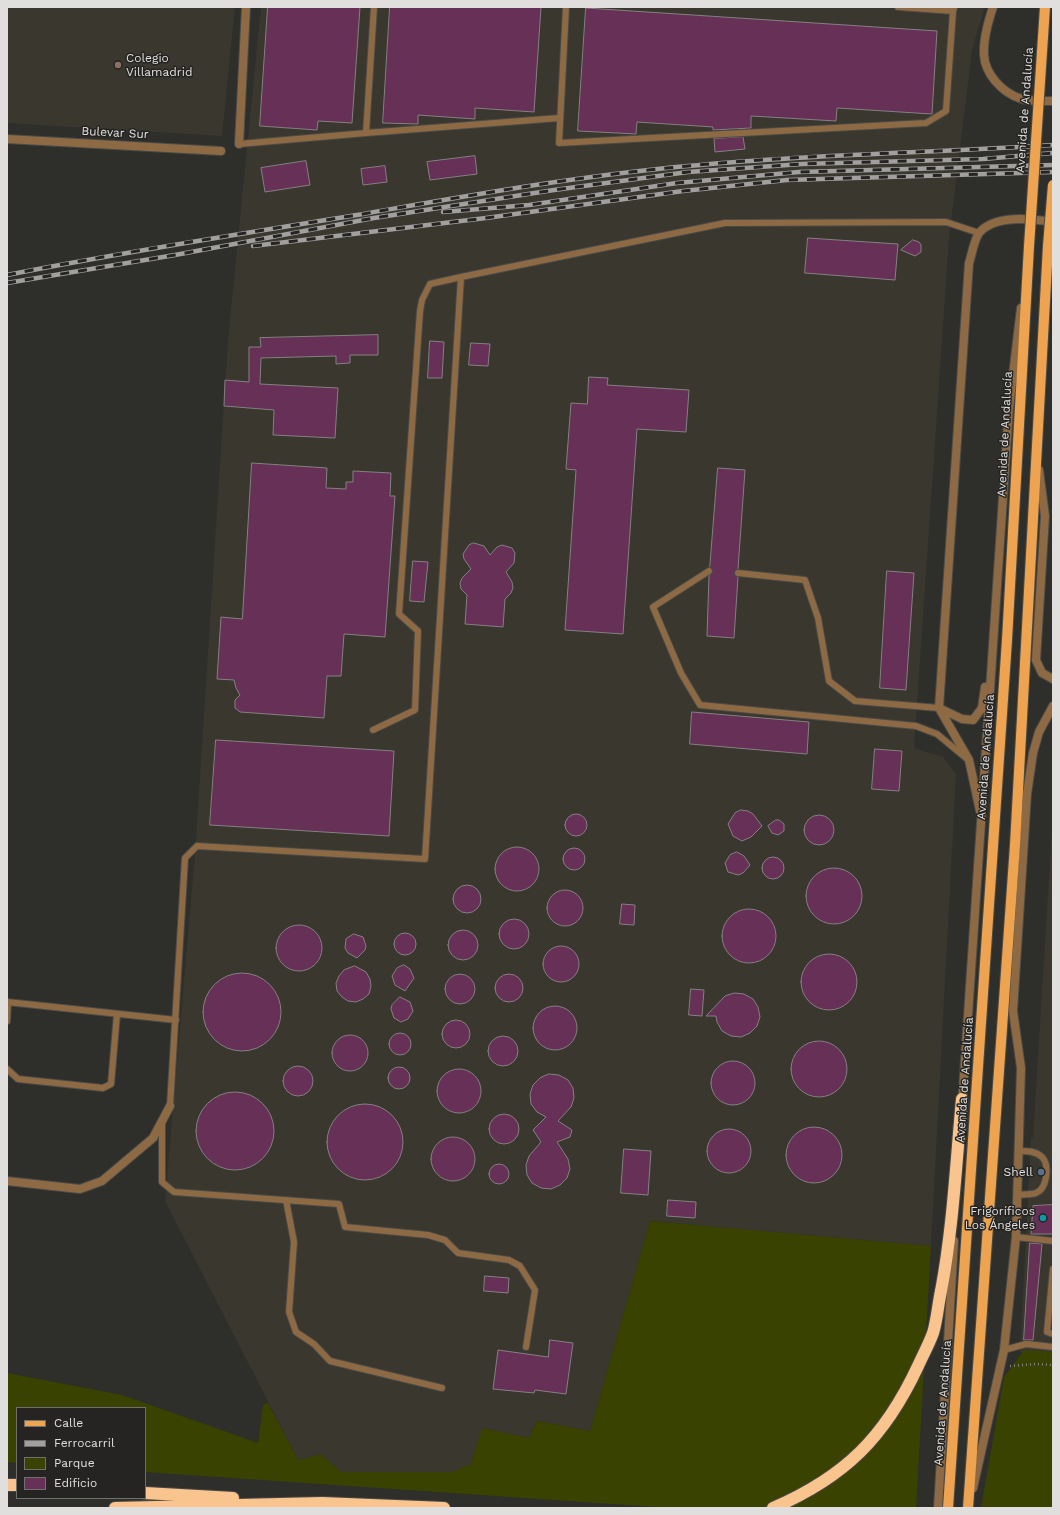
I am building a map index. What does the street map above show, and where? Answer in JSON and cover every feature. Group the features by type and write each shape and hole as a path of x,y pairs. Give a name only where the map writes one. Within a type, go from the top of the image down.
{"highway":[{"path":"773,1508 801,1496 832,1477 854,1459 874,1439 910,1383 933,1333 948,1257 962,1099"},
{"path":"146,1493 394,1508"},
{"path":"115,1508 322,1503 444,1508"}],"main road":[{"name":"Avenida de Andalucía","path":"948,1508 1007,640 1029,246 1045,7"},
{"path":"968,1508 1015,845 1048,246 1053,185"}],"street":[{"path":"239,144 246,7"},
{"path":"993,7 986,31 984,56 990,74 1002,90 1020,99 1053,101"},
{"name":"Bulevar Sur","path":"7,139 221,151"},
{"path":"982,822 969,760 939,708 970,263 979,233 993,223 1020,218 1053,222"},
{"path":"939,708 962,719 973,720 982,708 993,636 1009,408 1029,246"},
{"path":"1037,455 1045,516 1036,660 1042,673 1053,679"},
{"name":"Avenida de Andalucía","path":"938,1508 962,1099 982,822 993,636"},
{"path":"1013,1011 1027,794 1033,753 1039,732 1053,706"},
{"path":"1015,845 1027,794"},
{"path":"968,1508 1004,1350 1016,1237 1021,1068 1007,955"},
{"path":"7,1181 80,1189 102,1181 153,1138 170,1106"}],"lane":[{"path":"366,133 374,7"},
{"path":"566,7 559,118 559,143 926,123 946,111 954,9 898,7"},
{"path":"239,144 559,118"},
{"path":"372,730 415,710 418,631 399,614 420,312 422,300 430,284 725,223 946,222 979,233"},
{"path":"170,1106 185,858 197,846 425,859 461,277"},
{"path":"709,571 653,607 681,673 700,705 916,726 937,734 969,760"},
{"path":"738,573 805,580 818,618 829,681 855,701 939,708"},
{"path":"7,1021 8,1002 176,1020"},
{"path":"7,1068 18,1078 103,1088 111,1084 114,1074 118,1014"},
{"path":"162,1122 162,1182 174,1192 339,1204 345,1227 428,1235 445,1240 458,1253 509,1260 520,1266 534,1290 526,1347"},
{"path":"1017,1195 1036,1193 1042,1189 1045,1183 1046,1163 1042,1157 1035,1152 1019,1151"},
{"path":"286,1200 294,1242 289,1312 296,1332 314,1344 330,1361 442,1388"},
{"path":"1016,1237 1053,1241"},
{"path":"1053,1269 1047,1332 1053,1334"},
{"path":"1004,1350 1026,1344 1053,1347"}],"path":[{"path":"999,1367 1036,1364 1053,1365"}],"shaded area":[{"name":"Colegio Villamadrid","path":"7,7 235,7 222,136 7,123"},
{"path":"261,7 985,7 972,50 949,238 914,748 943,757 956,774 931,1246 650,1221 590,1431 537,1421 529,1438 482,1428 471,1464 453,1472 341,1472 321,1454 298,1460 165,1201 195,854 228,340"},
{"path":"1053,812 1053,1355 1020,1352 1031,1138 1033,1138"}],"green space":[{"path":"650,1221 931,1246 916,1508 671,1508 146,1472 146,1407 16,1407 16,1463 7,1462 7,1373 122,1395 258,1443 263,1405 268,1403 298,1460 321,1454 341,1472 453,1472 471,1464 482,1428 529,1438 537,1421 590,1431"},
{"path":"1024,1350 1053,1352 1053,1508 981,1508 1004,1377"}],"building":[{"path":"268,7 360,7 352,123 318,121 317,130 260,126"},
{"path":"390,7 541,7 534,112 475,108 475,119 418,115 418,124 383,123"},
{"path":"586,8 937,31 932,114 837,108 836,121 751,116 751,128 713,130 713,127 637,122 636,134 578,131"},
{"path":"743,137 745,149 715,152 714,139"},
{"path":"475,156 477,174 430,180 427,162"},
{"path":"306,161 310,185 265,192 261,168"},
{"path":"385,166 387,182 363,185 361,169"},
{"path":"808,238 898,244 895,280 805,273"},
{"path":"913,240 919,242 921,245 921,252 915,256 901,250"},
{"path":"378,335 378,355 350,355 350,363 336,364 336,356 261,358 260,384 338,388 335,438 273,435 274,410 224,406 225,380 249,382 249,347 261,347 260,338"},
{"path":"430,341 444,342 442,378 428,378"},
{"path":"471,343 490,344 488,366 469,365"},
{"path":"589,377 608,378 607,385 689,390 686,432 637,429 623,634 565,630 576,470 566,469 571,403 587,404"},
{"path":"252,463 327,468 326,488 346,489 346,482 353,482 353,471 391,473 390,496 395,496 385,637 344,634 341,676 327,676 324,718 240,712 235,708 235,700 240,695 234,680 217,679 221,617 242,619"},
{"path":"718,468 745,470 738,569 734,573 738,577 734,638 707,636 709,576 713,571 710,567"},
{"path":"474,543 484,546 490,555 497,547 502,545 512,548 515,553 514,563 506,572 512,582 513,588 511,593 505,599 503,627 465,624 467,595 461,589 460,583 462,578 471,569 464,559 463,554 469,545"},
{"path":"413,561 428,562 424,602 410,601"},
{"path":"887,571 914,573 906,690 880,688"},
{"path":"692,712 809,722 807,754 690,744"},
{"path":"216,740 394,751 389,836 210,825"},
{"path":"875,749 902,751 899,791 872,789"},
{"path":"741,810 748,811 753,814 762,826 751,837 742,841 733,836 728,824 735,813"},
{"path":"576,814 584,817 587,825 584,833 576,836 568,833 565,825 568,817"},
{"path":"819,815 825,816 833,824 833,836 825,844 819,845 813,844 805,836 804,830 805,824 813,816"},
{"path":"776,820 779,820 784,824 784,831 778,835 772,833 768,826"},
{"path":"513,847 521,847 526,848 533,853 538,860 538,878 533,885 526,890 513,891 505,888 498,881 495,873 495,865 498,857 505,850"},
{"path":"574,848 582,851 585,859 582,867 574,870 566,867 563,859 566,851"},
{"path":"737,852 744,856 750,865 743,873 738,875 728,872 725,863 730,855"},
{"path":"773,857 781,860 784,868 781,876 773,879 765,876 762,868 765,860"},
{"path":"834,868 849,873 857,881 862,896 857,911 849,919 834,924 819,919 811,911 806,896 811,881 819,873"},
{"path":"467,885 473,886 477,889 480,893 480,905 477,909 473,912 467,913 461,912 457,909 454,905 453,899 454,893 457,889 461,886"},
{"path":"569,890 578,895 582,901 582,915 578,921 569,926 561,926 552,921 548,915 547,904 552,895 558,891"},
{"path":"622,904 635,905 634,925 620,924"},
{"path":"744,909 754,909 764,913 772,921 776,931 776,941 772,951 764,959 754,963 744,963 734,959 726,951 722,941 722,931 726,921 734,913"},
{"path":"514,919 520,920 528,928 528,940 520,948 514,949 508,948 500,940 499,934 500,928 508,920"},
{"path":"299,925 312,929 318,935 322,948 318,961 312,967 299,971 286,967 280,961 276,948 280,935 286,929"},
{"path":"463,930 473,935 478,945 473,955 463,960 453,955 448,945 453,935"},
{"path":"405,933 413,936 416,944 413,952 405,955 397,952 394,944 397,936"},
{"path":"354,934 363,937 366,946 365,950 357,958 348,953 345,948 346,939"},
{"path":"565,946 574,951 578,957 578,971 574,977 565,982 557,982 548,977 544,971 543,960 548,951 554,947"},
{"path":"823,954 835,954 845,958 853,966 857,976 857,988 853,998 845,1006 835,1010 823,1010 813,1006 805,998 801,988 801,976 805,966 813,958"},
{"path":"404,965 410,969 414,978 405,991 395,985 392,976 397,968"},
{"path":"355,966 366,972 370,979 371,986 369,994 356,1002 348,1001 342,997 337,991 336,983 344,970"},
{"path":"242,973 257,976 269,985 278,997 281,1012 278,1027 269,1039 257,1048 242,1051 227,1048 215,1039 206,1027 203,1012 206,997 215,985 227,976"},
{"path":"460,974 470,979 475,989 470,999 460,1004 450,999 445,989 450,979"},
{"path":"509,974 515,975 519,978 522,982 522,994 519,998 515,1001 509,1002 503,1001 499,998 496,994 495,988 496,982 499,978 503,975"},
{"path":"691,989 704,990 702,1016 689,1015"},
{"path":"735,993 744,994 753,999 758,1007 760,1017 757,1026 750,1033 741,1037 731,1036 722,1031 717,1022 716,1016 706,1016 725,996"},
{"path":"400,997 410,1002 413,1011 408,1019 401,1022 394,1018 391,1009 392,1005"},
{"path":"555,1006 567,1010 573,1016 577,1028 573,1040 567,1046 555,1050 543,1046 537,1040 533,1028 537,1016 543,1010"},
{"path":"456,1020 462,1021 466,1024 469,1028 469,1040 466,1044 462,1047 456,1048 450,1047 446,1044 443,1040 442,1034 443,1028 446,1024 450,1021"},
{"path":"400,1033 408,1036 411,1044 408,1052 400,1055 392,1052 389,1044 392,1036"},
{"path":"354,1035 363,1040 367,1046 367,1060 363,1066 354,1071 346,1071 337,1066 333,1060 332,1049 337,1040 343,1036"},
{"path":"503,1036 514,1040 518,1051 514,1062 503,1066 492,1062 488,1051 492,1040"},
{"path":"819,1041 830,1043 839,1049 845,1058 847,1069 845,1080 839,1089 830,1095 819,1097 808,1095 799,1089 793,1080 791,1069 793,1058 799,1049 808,1043"},
{"path":"733,1061 745,1065 751,1071 755,1083 751,1095 745,1101 733,1105 721,1101 715,1095 711,1083 715,1071 721,1065"},
{"path":"298,1066 309,1070 313,1081 309,1092 298,1096 287,1092 283,1081 287,1070"},
{"path":"399,1067 407,1070 410,1078 407,1086 399,1089 391,1086 388,1078 391,1070"},
{"path":"459,1069 471,1073 477,1079 481,1091 477,1103 471,1109 459,1113 447,1109 441,1103 437,1091 441,1079 447,1073"},
{"path":"549,1074 559,1075 568,1080 573,1088 574,1098 571,1107 558,1121 572,1130 570,1137 557,1142 568,1159 570,1169 567,1178 560,1185 551,1189 541,1188 532,1183 527,1175 526,1165 529,1156 541,1142 533,1130 546,1117 537,1112 531,1104 530,1094 533,1085 540,1078"},
{"path":"235,1092 250,1095 262,1104 271,1116 274,1131 271,1146 262,1158 250,1167 235,1170 220,1167 208,1158 199,1146 196,1131 199,1116 208,1104 220,1095"},
{"path":"357,1104 373,1104 386,1110 397,1121 403,1134 401,1157 386,1174 373,1180 357,1180 344,1174 329,1157 327,1150 327,1134 333,1121 350,1106"},
{"path":"504,1114 510,1115 518,1123 518,1135 510,1143 504,1144 498,1143 490,1135 489,1129 490,1123 498,1115"},
{"path":"814,1127 825,1129 834,1135 840,1144 842,1155 840,1166 834,1175 825,1181 814,1183 803,1181 794,1175 788,1166 786,1155 788,1144 794,1135 803,1129"},
{"path":"725,1129 733,1129 738,1130 745,1135 750,1142 750,1160 745,1167 738,1172 725,1173 717,1170 710,1163 707,1155 707,1147 710,1139 717,1132"},
{"path":"453,1137 465,1141 471,1147 475,1159 471,1171 465,1177 453,1181 441,1177 435,1171 431,1159 435,1147 441,1141"},
{"path":"624,1149 651,1151 648,1195 621,1193"},
{"path":"499,1164 506,1167 509,1174 506,1181 499,1184 492,1181 489,1174 492,1167"},
{"path":"668,1200 696,1202 695,1218 667,1216"},
{"name":"Frigoríficos Los Ángeles","path":"1053,1205 1053,1234 1031,1234 1033,1206"},
{"path":"1030,1243 1042,1244 1033,1340 1024,1340"},
{"path":"485,1276 509,1278 508,1293 484,1291"},
{"path":"550,1340 573,1343 566,1394 535,1390 534,1393 493,1389 498,1350 548,1357"}],"railway":[{"path":"7,275 182,244 481,194 605,175 733,162 1053,145"},
{"path":"7,283 175,255 374,218 554,190 688,172 802,164 983,159 1053,153"},
{"path":"443,212 529,205 677,183 799,172 1053,165"},
{"path":"253,246 486,218 683,191 787,180 1053,172"}],"place":[{"name":"Colegio Villamadrid","path":"118,65"},
{"name":"Shell","path":"1041,1172"},
{"name":"Frigoríficos Los Ángeles","path":"1043,1218"}]}
